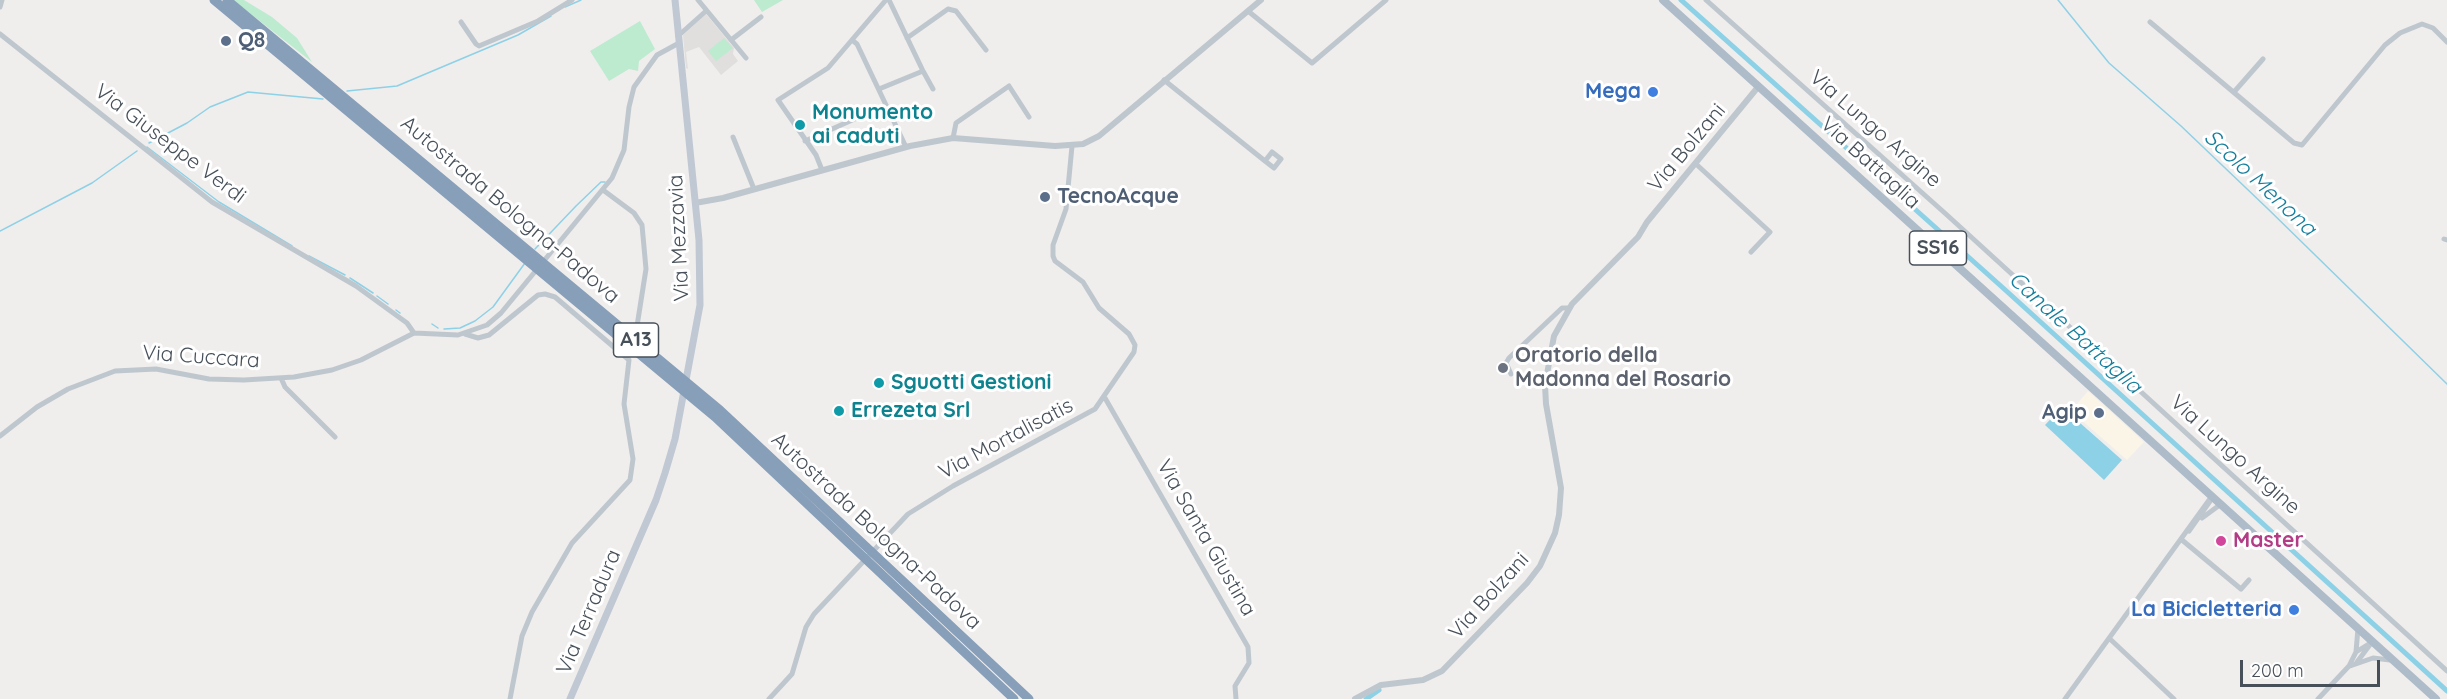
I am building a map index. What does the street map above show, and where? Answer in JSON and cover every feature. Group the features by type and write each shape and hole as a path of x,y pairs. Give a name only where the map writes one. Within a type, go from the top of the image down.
{"highway":[{"name":"Autostrada Bologna-Padova","path":"214,0 715,417 1014,699"},
{"name":"Autostrada Bologna-Padova","path":"227,0 720,410 1029,699"}],"main road":[{"name":"Via Mezzavia","path":"639,539 665,473 689,366 702,290 675,0"},
{"name":"Via Battaglia","path":"1664,0 2212,496"},
{"name":"SS16","path":"2212,496 2436,699"},
{"name":"Via Terradura","path":"570,699 639,539"}],"street":[{"path":"0,7 2,0"},
{"path":"461,22 479,46 522,29 572,0"},
{"path":"698,0 746,58"},
{"path":"822,170 778,100 828,68 887,0 933,89"},
{"path":"695,203 723,198 906,147 953,138 1068,146 1099,136 1261,0"},
{"path":"1248,10 1312,63 1386,0"},
{"name":"Via Lungo Argine","path":"1706,0 1929,199 2447,671"},
{"path":"908,38 948,9 956,11 986,50"},
{"name":"Via Cuccara","path":"0,436 37,407 68,389 115,371 138,368 209,378 281,378 332,370 361,360 414,333 465,334 496,318 603,190 621,158 634,87 657,56 679,39 706,11"},
{"path":"731,40 761,17"},
{"path":"2150,22 2294,143 2301,145 2307,141 2385,45 2400,33 2422,24 2433,28 2447,42"},
{"name":"Via Giuseppe Verdi","path":"0,34 212,202 356,286 407,323 414,333"},
{"path":"852,40 857,45 906,147"},
{"path":"2234,92 2263,59"},
{"path":"879,89 923,70"},
{"path":"1164,80 1265,161"},
{"path":"953,138 956,123 1009,86 1029,117"},
{"name":"Via Bolzani","path":"1355,699 1381,685 1423,680 1442,671 1527,583 1540,566 1555,533 1561,488 1546,404 1547,367 1554,336 1569,308 1584,288 1638,237 1647,222 1758,87"},
{"path":"805,141 886,105"},
{"path":"733,137 754,189"},
{"name":"Via Mortalisatis","path":"769,699 792,674 806,627 814,614 878,545 921,504 1086,416 1105,398 1136,349 1129,334 1099,308 1083,282 1055,261 1053,256 1053,245 1066,209 1068,146"},
{"path":"1696,164 1770,232 1751,252"},
{"path":"603,190 634,213 642,225 646,269 637,326"},
{"path":"465,334 478,338 489,335 502,327 533,298 545,294 555,297 629,360 624,404 633,459 630,480 572,543 532,612 522,636 510,699"},
{"name":"Via Bolzani","path":"1511,374 1506,363 1509,358 1562,308 1569,308"},
{"path":"281,378 285,387 335,437"},
{"name":"Via Santa Giustina","path":"1105,398 1248,647 1249,663 1235,686 1236,699"},
{"path":"2198,521 2212,496"},
{"path":"2065,699 2212,496"},
{"path":"2188,532 2198,521 2221,504"},
{"path":"2182,540 2241,589 2249,580"},
{"path":"2322,698 2349,666 2356,652 2358,628"},
{"path":"2110,639 2174,699"},
{"path":"2356,652 2372,642"},
{"path":"2356,662 2372,642"},
{"path":"2349,666 2373,657 2391,660"}],"shaded area":[{"path":"706,14 734,48 733,54 738,61 721,75 699,47 686,52 688,69 686,68 683,35"},
{"path":"2088,391 2144,442 2127,460 2071,411"}],"green space":[{"path":"233,0 244,0 272,17 297,38 312,62"},
{"path":"754,0 783,0 762,12"},
{"path":"640,21 655,49 639,61 638,71 629,69 609,81 590,51"},
{"path":"724,38 733,48 716,61 708,51"}],"water":[{"path":"2062,407 2122,460 2104,480 2045,425"}],"waterway":[{"path":"565,7 581,0"},
{"name":"Canale Battaglia","path":"1681,0 2002,287 2447,691"},
{"name":"Scolo Menona","path":"2058,0 2109,63 2181,126 2447,384"},
{"path":"347,91 397,86 518,35 551,16"},
{"path":"149,143 187,123 210,107 248,92 323,99"},
{"path":"147,147 219,202 292,246"},
{"path":"0,231 92,183 137,151"},
{"path":"535,249 601,182 605,182"},
{"path":"309,256 345,275"},
{"path":"444,329 460,328 475,321 493,307 525,263"},
{"path":"350,278 373,293"},
{"path":"377,296 388,304"},
{"path":"396,310 400,313"},
{"path":"432,324 438,328"},
{"path":"1366,699 1379,690"}],"place":[{"name":"Q8","path":"226,41"},
{"name":"Mega","path":"1653,92"},
{"name":"Monumento ai caduti","path":"800,125"},
{"name":"TecnoAcque","path":"1045,197"},
{"name":"Oratorio della Madonna del Rosario","path":"1503,368"},
{"name":"Sguotti Gestioni","path":"879,383"},
{"name":"Errezeta Srl","path":"839,411"},
{"name":"Agip","path":"2099,413"},
{"name":"Master","path":"2221,541"},
{"name":"La Bicicletteria","path":"2294,610"}]}
